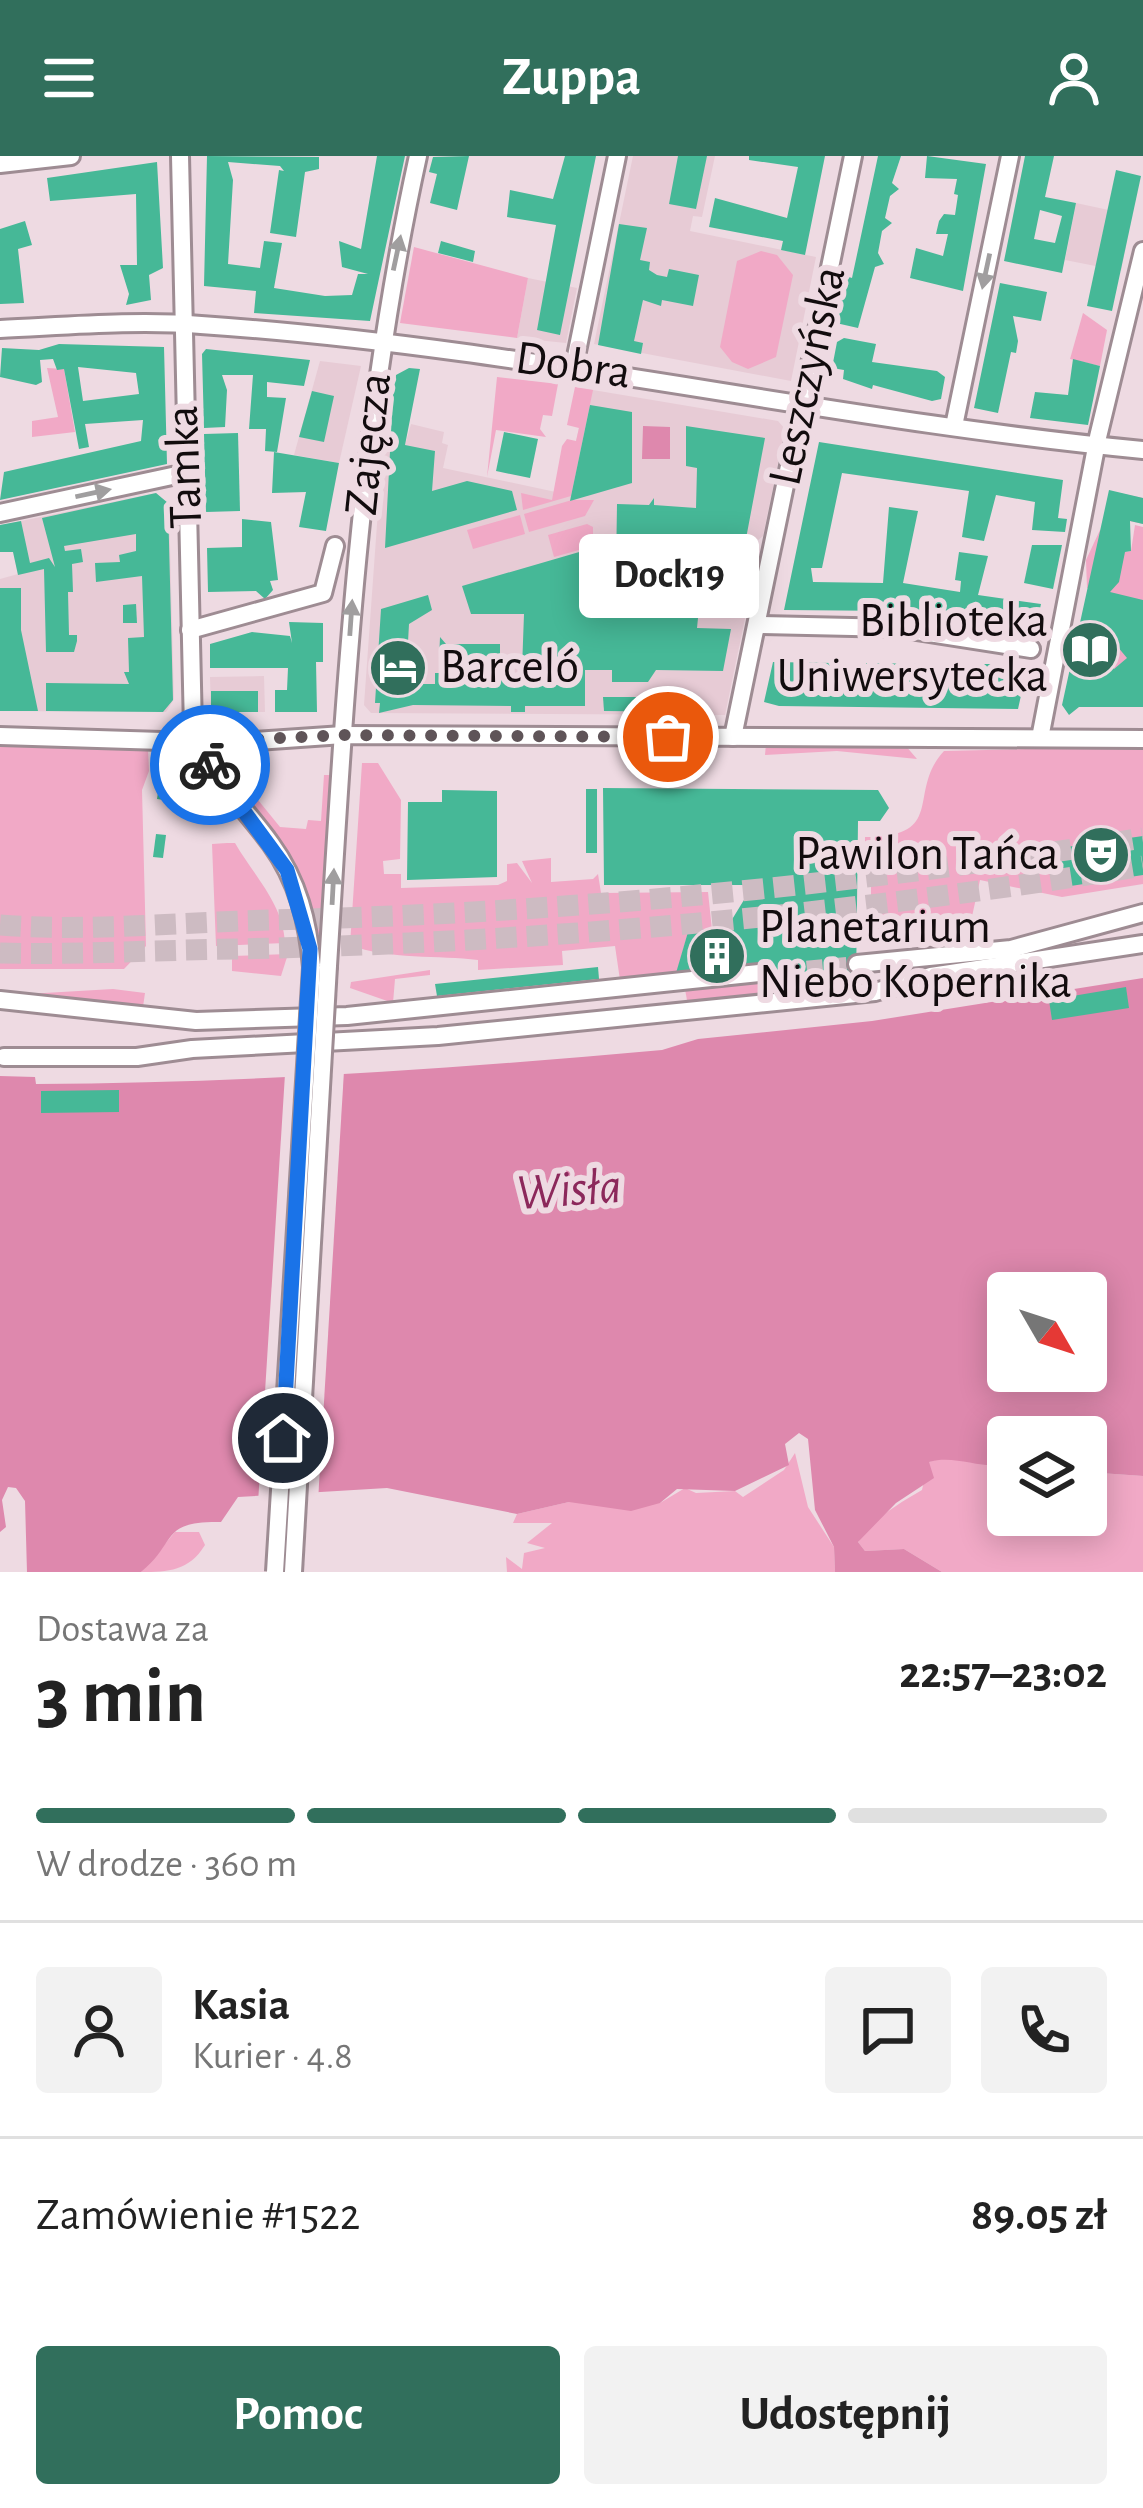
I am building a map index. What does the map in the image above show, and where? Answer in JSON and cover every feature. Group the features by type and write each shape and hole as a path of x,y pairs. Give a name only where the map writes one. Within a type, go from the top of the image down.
{"street":[{"path":"0,164 71,156"},
{"name":"Tamka","path":"180,156 192,718 198,742"},
{"name":"Tamka","path":"183,192 191,156"},
{"name":"Zajęcza","path":"320,966 380,344 418,156"},
{"path":"574,366 617,156"},
{"name":"Leszczyńska","path":"733,736 853,156"},
{"path":"954,426 1010,156"},
{"path":"1040,738 1096,447 1143,251"},
{"name":"Dobra","path":"0,328 182,324 380,344 574,366 1096,447 1143,450"},
{"path":"0,514 186,473"},
{"path":"190,630 323,593 335,546"},
{"path":"757,626 897,628 1031,649"},
{"path":"0,736 198,742 343,735 1143,739"},
{"path":"198,742 226,790 287,870 320,966 292,1572"},
{"path":"857,964 1011,949 1143,913"},
{"path":"4,1057 137,1057 192,1049 545,1027 875,992 931,976 1143,944"},
{"path":"275,1572 320,966"},
{"path":"0,1000 196,1022 347,1016 759,973"}],"shaded area":[{"path":"633,156 715,156 702,217 693,216 690,231 816,257 791,381 594,344"},
{"path":"1076,203 1132,215 1121,271 1065,260"},
{"path":"414,247 528,278 517,338 400,323"},
{"path":"761,251 777,255 793,275 776,357 748,369 732,362 720,347 737,261"},
{"path":"528,278 577,288 566,343 517,338"},
{"path":"1083,313 1107,330 1100,366 1070,359"},
{"path":"320,361 361,366 339,463 294,455"},
{"path":"47,368 64,369 75,432 32,437 32,421 58,417"},
{"path":"497,377 558,384 552,416 543,415 540,429 546,437 496,430 487,477"},
{"path":"575,387 593,390 571,496 523,510 521,493 552,500 562,446 567,439 576,441 579,428 567,425"},
{"path":"587,389 778,421 785,429 763,536 756,542 754,575 725,715 371,713 364,705 383,441 405,445 411,424 444,432 442,443 448,445 443,468 565,494"},
{"path":"156,493 169,507 174,699 166,712 0,711 0,579 18,574 7,524"},
{"path":"1119,493 1143,498 1143,524 1130,521 1125,552 1131,551 1135,525 1143,527 1143,696 1075,696 1098,590 1087,588 1086,560 1100,530 1111,532"},
{"path":"572,500 594,500 585,516 529,532 524,514"},
{"path":"520,515 525,534 473,549 467,530"},
{"path":"587,524 593,527 593,546 554,557 548,535"},
{"path":"264,676 265,712 211,712 210,677"},
{"path":"766,744 905,745 917,759 837,751 765,755"},
{"path":"0,746 148,748 149,771 142,790 146,946 124,969 0,969"},
{"path":"1143,746 1143,884 1062,897 980,880 971,921 871,939 871,855 865,854 865,837 891,835 916,821 933,766 944,751"},
{"path":"362,763 378,763 401,800 400,859 383,861 384,874 401,874 401,888 498,885 507,881 507,864 517,863 532,883 522,861 551,858 551,882 593,879 598,874 601,893 708,892 712,930 687,936 676,975 620,980 615,946 562,951 563,965 478,970 478,960 397,955 350,945"},
{"path":"324,775 333,775 323,933 316,934 289,853 232,779 250,778 250,790 280,827 306,829 308,820 321,821"},
{"path":"235,843 279,915 285,943 216,946 212,844"},
{"path":"288,954 281,976 232,971 232,956"},
{"path":"430,970 430,975 395,979 393,1003 350,988 351,982"},
{"path":"763,980 761,998 688,1006 685,989"},
{"path":"113,989 145,993 143,1007 10,995"},
{"path":"795,1453 808,1507 834,1547 835,1572 507,1572 506,1557 522,1569 524,1553 545,1548 527,1543 552,1523 513,1523 517,1514 569,1502 660,1503 685,1488 696,1493 735,1491 743,1497 784,1470"},
{"path":"943,1458 987,1462 987,1536 1107,1536 1107,1473 1143,1476 1143,1572 942,1572 904,1549 865,1551 858,1542 864,1533 922,1490 928,1462"},
{"path":"175,1532 199,1532 205,1545 177,1568 141,1572"}],"water":[{"path":"643,426 670,427 670,459 642,459"},
{"name":"Wisła","path":"1143,978 1143,1476 1107,1473 1107,1416 987,1416 987,1465 929,1462 934,1478 896,1503 858,1542 865,1551 904,1549 942,1572 835,1572 834,1547 815,1510 808,1439 799,1433 785,1444 789,1465 735,1491 677,1489 660,1503 631,1511 569,1502 517,1514 387,1488 238,1497 221,1522 178,1529 141,1572 27,1572 25,1501 16,1488 8,1487 2,1500 6,1527 0,1532 0,1076 35,1077 36,1084 271,1078 662,1050 698,1039 872,1021"}],"pier":[{"path":"344,1071 318,1501 258,1503 285,1074"}],"building":[{"path":"207,156 319,157 319,169 305,172 296,237 270,233 279,170 284,171 280,166 228,162 233,180 228,264 260,268 264,241 282,243 274,288 325,296 352,295 358,274 368,274 342,267 339,241 361,249 377,156 405,156 370,321 254,313 256,291 204,286"},
{"path":"469,156 457,210 430,203 437,174 429,172 433,157"},
{"path":"565,156 596,156 560,335 537,330 556,225 507,217 510,190 553,199"},
{"path":"678,156 707,156 696,209 669,204"},
{"path":"749,156 825,156 805,255 781,250 783,241 709,227 715,198 787,218 798,167 749,160"},
{"path":"878,156 901,156 892,183 899,189 890,196 885,218 892,223 882,231 878,253 884,264 875,267 858,328 836,323 846,276 852,278"},
{"path":"927,156 986,164 963,291 910,278 916,248 943,256 948,234 936,234 939,221 944,214 955,215 958,195 954,194 957,179 925,178"},
{"path":"1025,156 1054,156 1045,197 1076,203 1062,273 1004,261","holes":["1040,210 1062,216 1055,243 1034,239"]},
{"path":"157,162 163,268 149,275 151,300 126,305 129,294 120,265 137,265 136,194 50,201 47,178"},
{"path":"1116,170 1141,176 1112,311 1087,306"},
{"path":"25,221 32,245 18,249 24,303 0,304 0,229"},
{"path":"619,224 647,228 640,260 650,262 649,270 667,277 669,269 699,275 693,306 662,300 661,306 643,300 634,341 643,343 641,354 598,345"},
{"path":"441,241 475,251 473,262 438,253"},
{"path":"1000,283 1047,292 1041,321 1013,316 1018,341 1016,353 1011,352 998,413 974,408"},
{"path":"844,338 876,344 872,362 937,371 945,377 941,399 932,401 873,385 872,389 843,379 844,370 832,368 837,342"},
{"path":"59,344 164,347 167,464 0,500 4,472 141,441 143,420 85,424 89,447 79,449 64,369 57,370 53,359 40,360 42,382 36,385 0,377 2,348 39,350","holes":["78,367 136,373 139,394 83,401"]},
{"path":"206,349 310,360 304,386 267,382 267,397 286,398 277,452 265,451 266,429 249,429 253,375 222,375 227,390 225,427 204,428 202,354"},
{"path":"1073,359 1100,366 1088,425 1030,418 1035,392 1068,395"},
{"path":"409,368 420,369 405,445 435,451 432,491 467,481 512,491 517,510 385,548 393,394 396,375"},
{"path":"312,391 334,396 324,442 299,437"},
{"path":"590,405 632,412 632,483 570,501"},
{"path":"686,426 765,438 731,618 698,618 697,628 731,629 723,671 656,670 648,682 612,682 612,670 585,670 585,706 525,706 525,712 511,712 511,706 413,705 379,713 380,703 375,703 381,609 428,595 432,610 409,624 408,642 419,650 420,684 435,684 435,673 510,673 509,685 515,679 527,679 527,685 573,685 574,669 522,669 524,614 471,614 462,586 593,548 593,568 616,570 617,504 649,505 654,498 654,505 696,508 697,468 686,466"},
{"path":"504,432 538,439 530,478 496,471"},
{"path":"238,433 240,511 206,512 204,434"},
{"path":"819,442 1063,480 1058,518 1067,519 1065,532 1032,530 1035,502 996,495 984,541 962,537 969,491 842,473 822,568 811,568 813,582 883,583 889,507 918,511 903,583 960,592 961,581 955,580 959,552 988,556 978,595 1041,604 1035,632 898,611 784,610"},
{"path":"274,452 339,463 326,531 299,527 306,492 272,493"},
{"name":"Biblioteka Uniwersytecka","path":"1109,490 1143,498 1143,524 1130,521 1131,551 1125,552 1119,582 1110,592 1143,600 1143,707 1079,707 1069,715 1062,705","holes":["1117,646 1127,658 1114,669 1104,656"]},
{"path":"156,493 168,503 173,700 163,712 46,711 46,683 129,684 124,672 129,672 128,638 144,637 142,576 96,582 95,563 120,562 119,555 136,551 136,534 64,546 65,551 81,549 83,562 72,564 73,592 68,592 69,635 77,635 77,641 74,652 46,652 44,569 18,575 13,552 0,552 0,525 21,521 30,563 49,558 55,567 42,518"},
{"path":"242,519 271,522 278,580 270,581 273,590 265,599 256,591 208,592 207,548 242,547"},
{"path":"1032,545 1062,545 1053,589 1024,583"},
{"path":"0,588 21,588 21,630 38,711 0,711"},
{"path":"136,604 137,623 123,623 123,605"},
{"path":"289,622 323,623 323,662 316,662 317,712 275,712 275,690 287,690 288,668 210,668 210,644 252,632 290,636 292,643"},
{"path":"440,637 446,644 500,644 500,661 439,661"},
{"path":"773,662 833,663 833,679 866,679 866,663 926,664 926,675 932,680 952,680 959,675 959,664 1028,664 1018,709 779,706 764,702"},
{"path":"211,691 258,691 258,712 211,712"},
{"path":"603,697 691,697 691,712 604,711"},
{"path":"160,779 173,780 171,801 157,799"},
{"path":"603,788 878,790 889,808 880,821 858,821 856,986 759,985 759,964 751,970 676,973 688,932 728,926 747,895 747,885 604,885"},
{"path":"586,789 597,789 597,853 586,853"},
{"path":"442,790 497,791 497,877 407,880 408,802 442,802"},
{"path":"180,793 189,802 180,811 171,802"},
{"path":"156,834 166,835 163,858 153,857"},
{"name":"Pawilon Tańca","path":"1143,836 1143,875 1064,887 1059,848"},
{"path":"598,967 599,979 437,996 435,984"},
{"path":"1126,987 1129,1008 1052,1020 1049,1000"},
{"path":"119,1090 119,1112 41,1113 41,1091"}],"tunnel":[{"path":"0,925 136,926 601,903 818,883 1143,838"},
{"path":"0,953 352,945 579,933 917,899 1143,866"},
{"path":"759,973 857,964"}],"way so far":[{"path":"210,765 198,742 343,735 668,737"}],"place":[{"name":"Biblioteka Uniwersytecka","path":"1090,650"},
{"name":"Barceló","path":"398,668"},
{"name":"Dock19","path":"668,737"},
{"name":"Pawilon Tańca","path":"1101,855"},
{"name":"Planetarium Niebo Kopernika","path":"717,956"}],"route":[{"path":"210,765 287,870 308,928 311,992 283,1438"}]}
